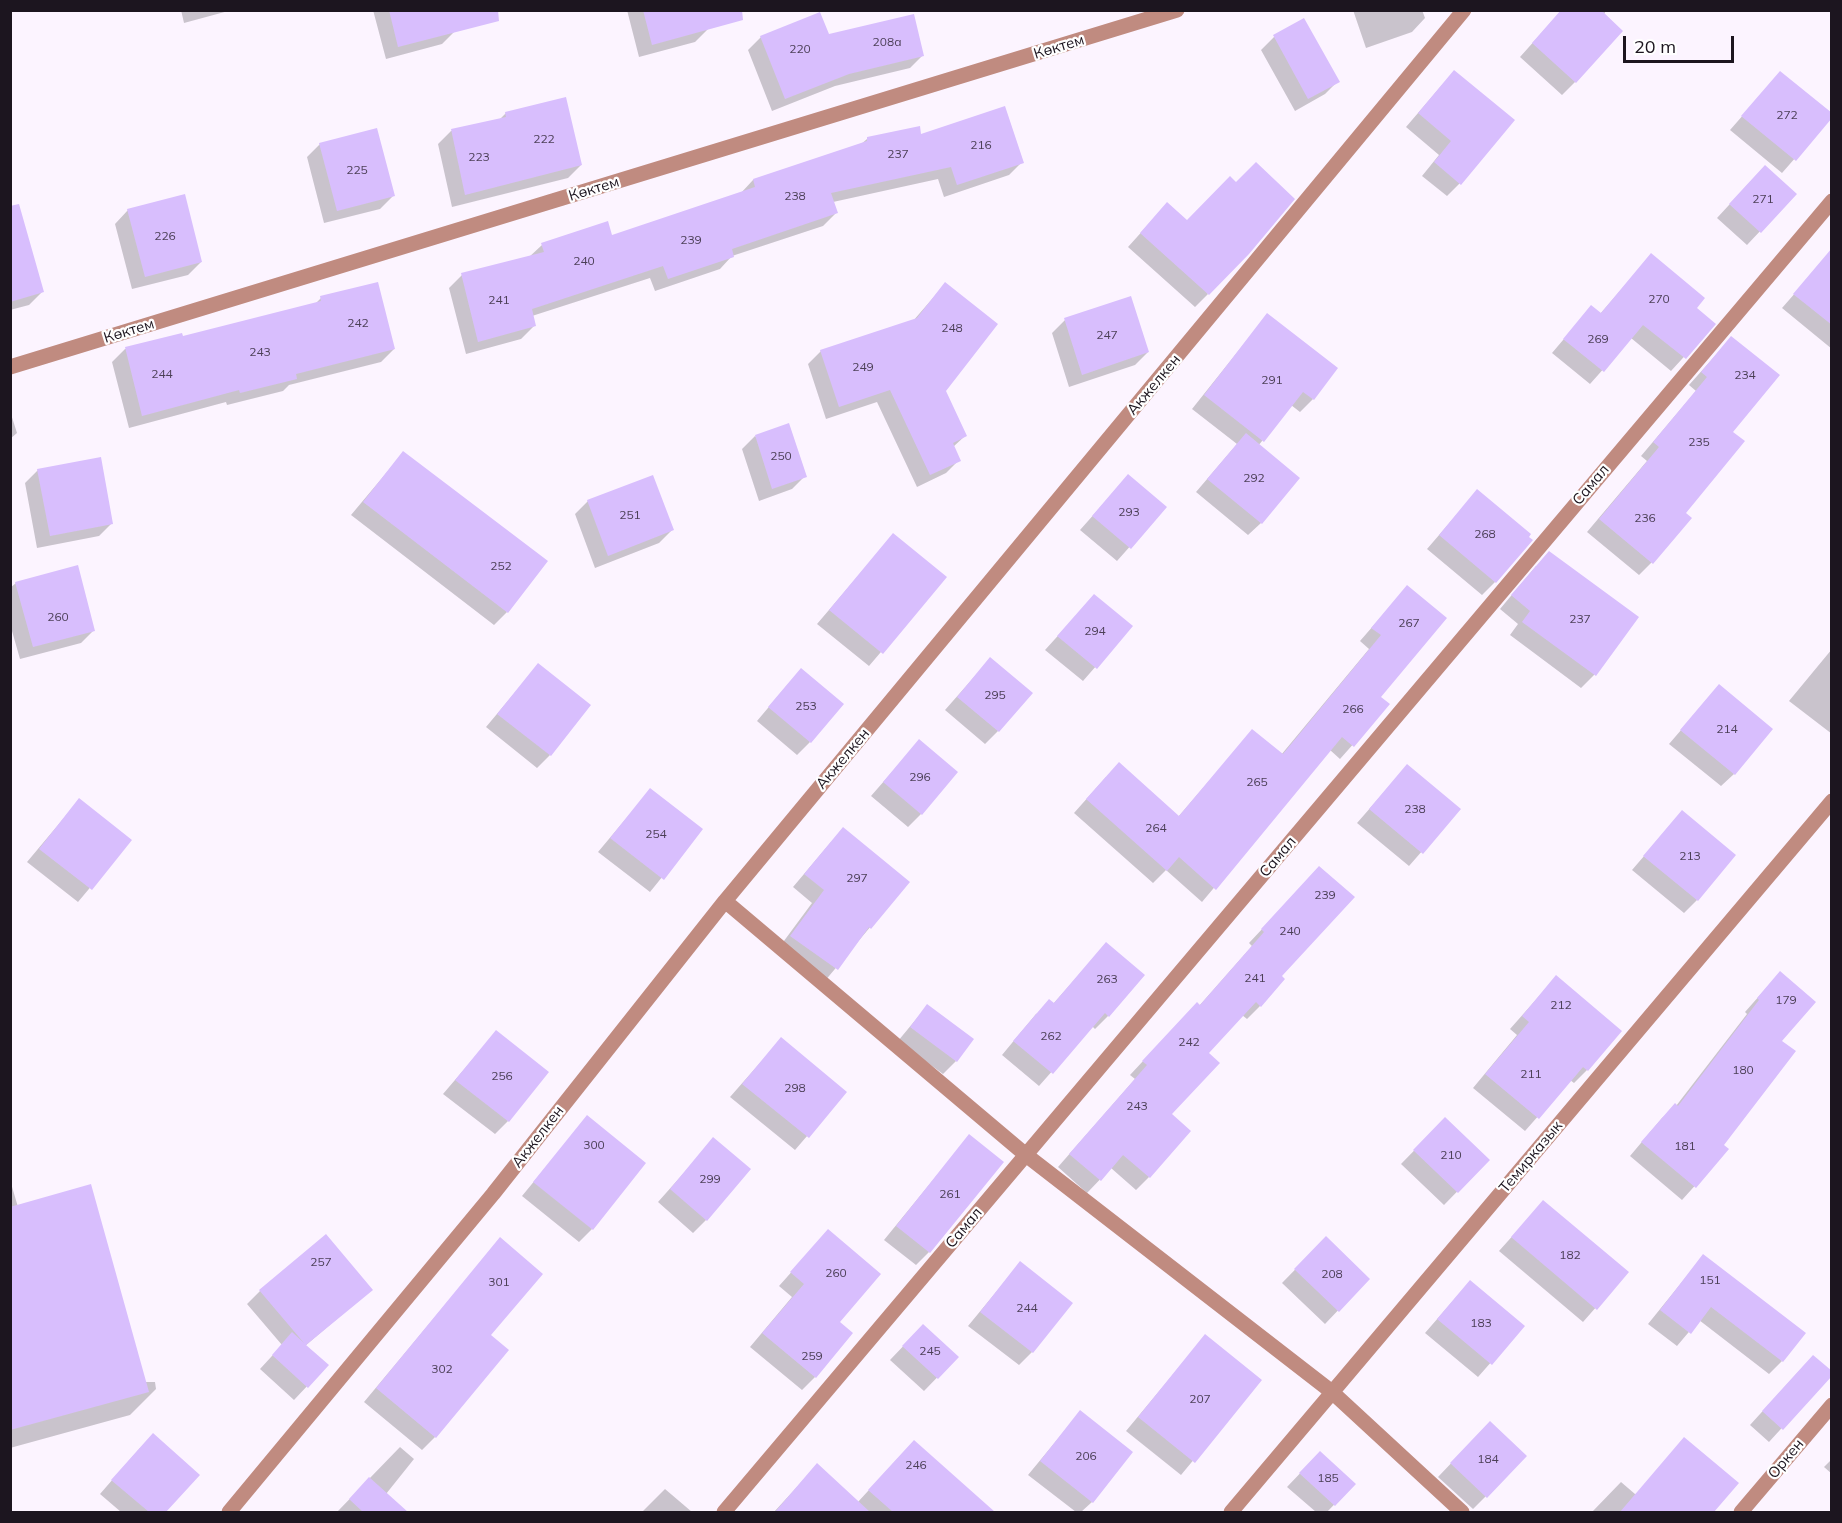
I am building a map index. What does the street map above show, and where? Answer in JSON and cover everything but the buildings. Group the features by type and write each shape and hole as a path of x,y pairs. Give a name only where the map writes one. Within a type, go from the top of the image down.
{"street":[{"name":"Көктем","path":"10,367 1177,10"},
{"name":"Акжелкен","path":"229,1512 493,1194 725,901 1464,10"},
{"name":"Самал","path":"724,1512 1832,201"},
{"name":"Темирказык","path":"1231,1512 1832,801"},
{"path":"725,901 1026,1155 1332,1392 1462,1512"},
{"name":"Оркен","path":"1742,1512 1832,1405"}]}
